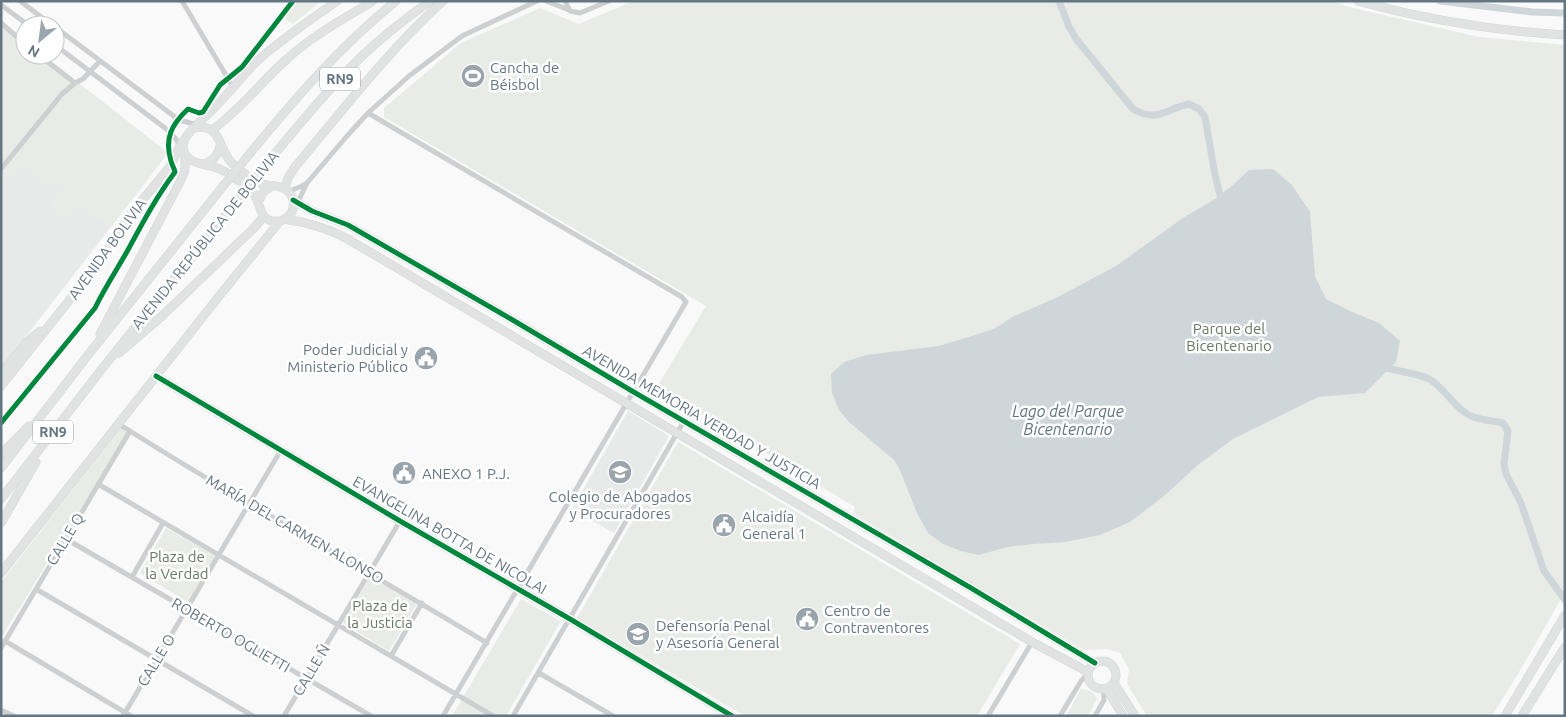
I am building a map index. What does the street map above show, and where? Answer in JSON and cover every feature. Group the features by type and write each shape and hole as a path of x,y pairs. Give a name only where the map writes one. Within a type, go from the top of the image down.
{"street":[{"path":"20,1 39,15"},
{"path":"182,1 233,87"},
{"path":"203,128 220,102 233,87 271,50 337,1"},
{"path":"88,355 182,178 185,170 187,133 223,122 272,72 304,44 373,1"},
{"name":"AVENIDA REPÚBLICA DE BOLIVIA","path":"1,468 88,355 286,110 320,71 350,41 396,1"},
{"name":"AVENIDA REPÚBLICA DE BOLIVIA","path":"1,499 104,366 262,169 320,101 362,56 430,1"},
{"path":"294,205 287,190 288,178 294,167 387,58 443,1"},
{"path":"1,572 294,205 307,183 368,113 409,76 462,36 537,1"},
{"path":"546,1 580,13 609,1"},
{"path":"565,1 570,11"},
{"path":"1358,1 1485,27 1565,35"},
{"path":"1,5 15,15"},
{"path":"1,23 15,35"},
{"path":"65,34 179,120 216,134 220,146 230,161 256,182 278,186 287,190 298,188 307,183"},
{"path":"65,53 165,128 196,163 225,171 252,191 265,217 267,231 261,245"},
{"path":"1,169 52,106 75,83 83,79 100,61"},
{"path":"52,65 75,83"},
{"path":"203,128 210,121 220,102"},
{"path":"368,113 682,297 686,302 443,716"},
{"path":"203,164 215,158 220,146"},
{"path":"169,168 185,152"},
{"name":"AVENIDA BOLIVIA","path":"1,386 98,263 129,216 169,168 185,152"},
{"path":"258,203 263,192 272,186"},
{"name":"AVENIDA MEMORIA VERDAD Y JUSTICIA","path":"294,205 348,225 511,319 632,392 972,588 1095,663 1104,661 1112,665 1116,674 1114,683 1135,716"},
{"path":"104,366 162,316 265,217"},
{"path":"265,217 273,221 282,220"},
{"name":"AVENIDA MEMORIA VERDAD Y JUSTICIA","path":"282,220 306,223 346,238 677,434 1088,673 1092,686 1098,689 1105,689 1123,716"},
{"name":"AVENIDA BOLIVIA","path":"1,374 29,341 63,308"},
{"name":"EVANGELINA BOTTA DE NICOLAI","path":"156,376 400,521 570,619 727,714"},
{"path":"1,454 54,399"},
{"path":"513,716 684,421"},
{"name":"MARÍA DEL CARMEN ALONSO","path":"119,424 250,504 422,603 487,643"},
{"path":"1,523 56,429"},
{"name":"CALLE Q","path":"1,648 130,431"},
{"name":"CALLE O","path":"124,714 281,450"},
{"path":"98,484 493,716"},
{"name":"CALLE Ñ","path":"284,716 400,521"},
{"path":"132,577 163,523"},
{"name":"ROBERTO OGLIETTI","path":"66,538 371,716"},
{"path":"36,589 253,716"},
{"path":"391,656 422,603"},
{"path":"1505,716 1565,615"},
{"path":"5,641 124,714 131,716"},
{"path":"988,716 1032,642"},
{"path":"1522,716 1565,647"},
{"path":"1060,716 1081,681 1095,663"},
{"path":"539,673 612,716"},
{"path":"1095,716 1104,700 1105,689 1114,683"},
{"path":"1,710 14,716"}],"shaded area":[{"path":"1,22 15,33 15,65 56,65 168,153 1,369"},
{"name":"Colegio de Abogados y Procuradores","path":"628,411 669,436 614,533 572,509"}],"green space":[{"path":"298,1 321,1 293,24 284,18"},
{"name":"Parque del Bicentenario","path":"634,1 1332,1 1349,7 1479,37 1565,45 1565,592 1492,716 1147,716 1127,684 1129,670 1120,653 1107,649 1084,650 853,513 855,507 657,387 706,306 384,117 384,108 461,43 540,8 579,24"},
{"path":"1,23 15,34 15,65 56,65 168,153 111,227 78,206 66,220 49,206 64,188 58,182 55,187 46,180 44,184 24,169 22,172 17,169 1,187"},
{"path":"122,427 128,431 1,638 1,582"},
{"path":"678,442 1020,644 977,716 745,716 577,618"},
{"name":"Plaza de la Verdad","path":"166,528 215,556 188,602 140,573"},
{"name":"Plaza de la Justicia","path":"370,577 417,604 389,651 343,623"},
{"path":"521,599 561,621 506,716 452,716"},
{"path":"1081,689 1091,691 1097,699 1088,716 1066,716"}],"water":[{"name":"Lago del Parque Bicentenario","path":"1273,169 1292,185 1310,212 1315,276 1326,299 1379,323 1400,341 1396,362 1365,393 1318,397 1233,439 1199,464 1164,496 1130,522 1100,535 1065,542 1007,547 979,555 943,544 928,533 917,513 900,470 894,460 849,422 839,410 832,393 831,374 844,362 867,355 939,346 994,329 1014,316 1056,298 1116,266 1183,218 1215,199 1249,170"}],"waterway":[{"path":"1059,1 1069,27 1077,40 1133,109 1148,115 1161,114 1189,104 1199,109 1205,117 1222,203"},
{"path":"1440,1 1532,12 1565,13"},
{"path":"1381,366 1429,379 1439,386 1467,414 1503,423 1508,431 1504,464 1506,474 1521,503 1544,571 1565,600"}],"cycle path":[{"path":"1,423 95,308 150,209 175,172 168,145 171,132 178,120 188,109 199,113 203,112 220,85 242,67 293,1"},
{"path":"293,200 312,211 348,225 511,319 971,588 1095,663"},
{"path":"156,376 732,716"}],"place":[{"name":"Cancha de Béisbol","path":"473,76"},
{"name":"Poder Judicial y Ministerio Público","path":"426,358"},
{"name":"Colegio de Abogados y Procuradores","path":"620,472"},
{"name":"ANEXO 1 P.J.","path":"404,473"},
{"name":"Alcaidía General 1","path":"724,525"},
{"name":"Centro de Contraventores","path":"807,619"},
{"name":"Defensoría Penal y Asesoría General","path":"638,634"}]}
